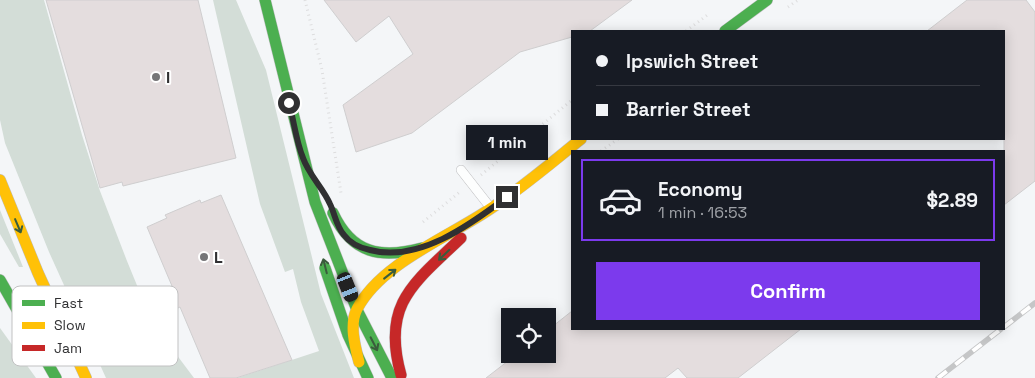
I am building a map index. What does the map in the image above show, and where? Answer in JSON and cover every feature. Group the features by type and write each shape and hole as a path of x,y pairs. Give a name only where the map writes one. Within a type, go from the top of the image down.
{"main road":[{"path":"265,0 315,202 357,310 392,378"},
{"path":"726,30 767,0"},
{"path":"402,378 392,343 393,329 400,302 419,279 491,209 581,140"},
{"path":"303,159 328,200 344,236 358,246 386,254 407,252 432,244"},
{"path":"0,180 44,286"},
{"path":"315,202 320,242 329,281 359,362 368,378"},
{"path":"359,362 353,327 357,310 367,295 381,281 432,244 491,209"},
{"path":"0,280 12,301"},
{"path":"49,366 56,378"},
{"path":"81,366 86,378"}],"lane":[{"path":"461,170 491,209"}],"path":[{"path":"305,0 322,70 341,194"},
{"path":"687,30 713,10"},
{"path":"416,227 571,101"},
{"path":"602,150 617,140"}],"shaded area":[{"path":"0,0 44,0 82,135 100,191 137,286 64,286 5,143 0,120"},
{"path":"213,0 236,0 266,70 321,294 354,378 237,378 319,351 301,302 293,269 285,272 260,204"},
{"path":"0,210 23,267 19,267 0,234"},
{"path":"0,328 12,345 12,366 27,366 36,378 0,378"},
{"path":"178,357 194,378 106,378 101,366 178,366"}],"building":[{"path":"46,0 198,0 236,158 123,186 122,182 100,188"},
{"path":"324,0 632,0 591,30 571,30 571,37 520,52 412,133 356,152 343,105 413,54 389,16 356,42"},
{"path":"967,0 1026,0 1035,12 1035,181 1005,204 1005,30 928,30"},
{"name":"L","path":"221,195 292,360 236,378 210,378 180,307 178,308 178,286 172,286 147,227 167,218 165,215 200,200 201,203"},
{"path":"571,312 571,330 800,330 738,378 687,378 678,368 665,378 486,378 505,363 556,363 556,324"}],"railway":[{"path":"1005,326 1035,303"},
{"path":"938,378 1000,330"}],"traffic: fast":[{"path":"265,0 315,202 357,310 392,378"},
{"path":"726,30 767,0"},
{"path":"333,213 349,237 369,250 393,253 422,248"},
{"path":"325,268 348,335 368,378"},
{"path":"0,280 12,301"},
{"path":"49,366 56,378"}],"traffic: slow":[{"path":"359,362 353,322 357,309 382,278 417,252 502,201 580,140"},
{"path":"0,180 44,286"},
{"path":"81,366 86,378"}],"traffic: jam":[{"path":"401,375 396,351 395,330 399,312 416,282 461,238"}],"place":[{"name":"I","path":"156,77"},
{"name":"L","path":"204,257"}],"route":[{"path":"289,103 303,159 330,204 344,236 358,246 386,254 420,249 432,244 491,209 507,197"}]}
